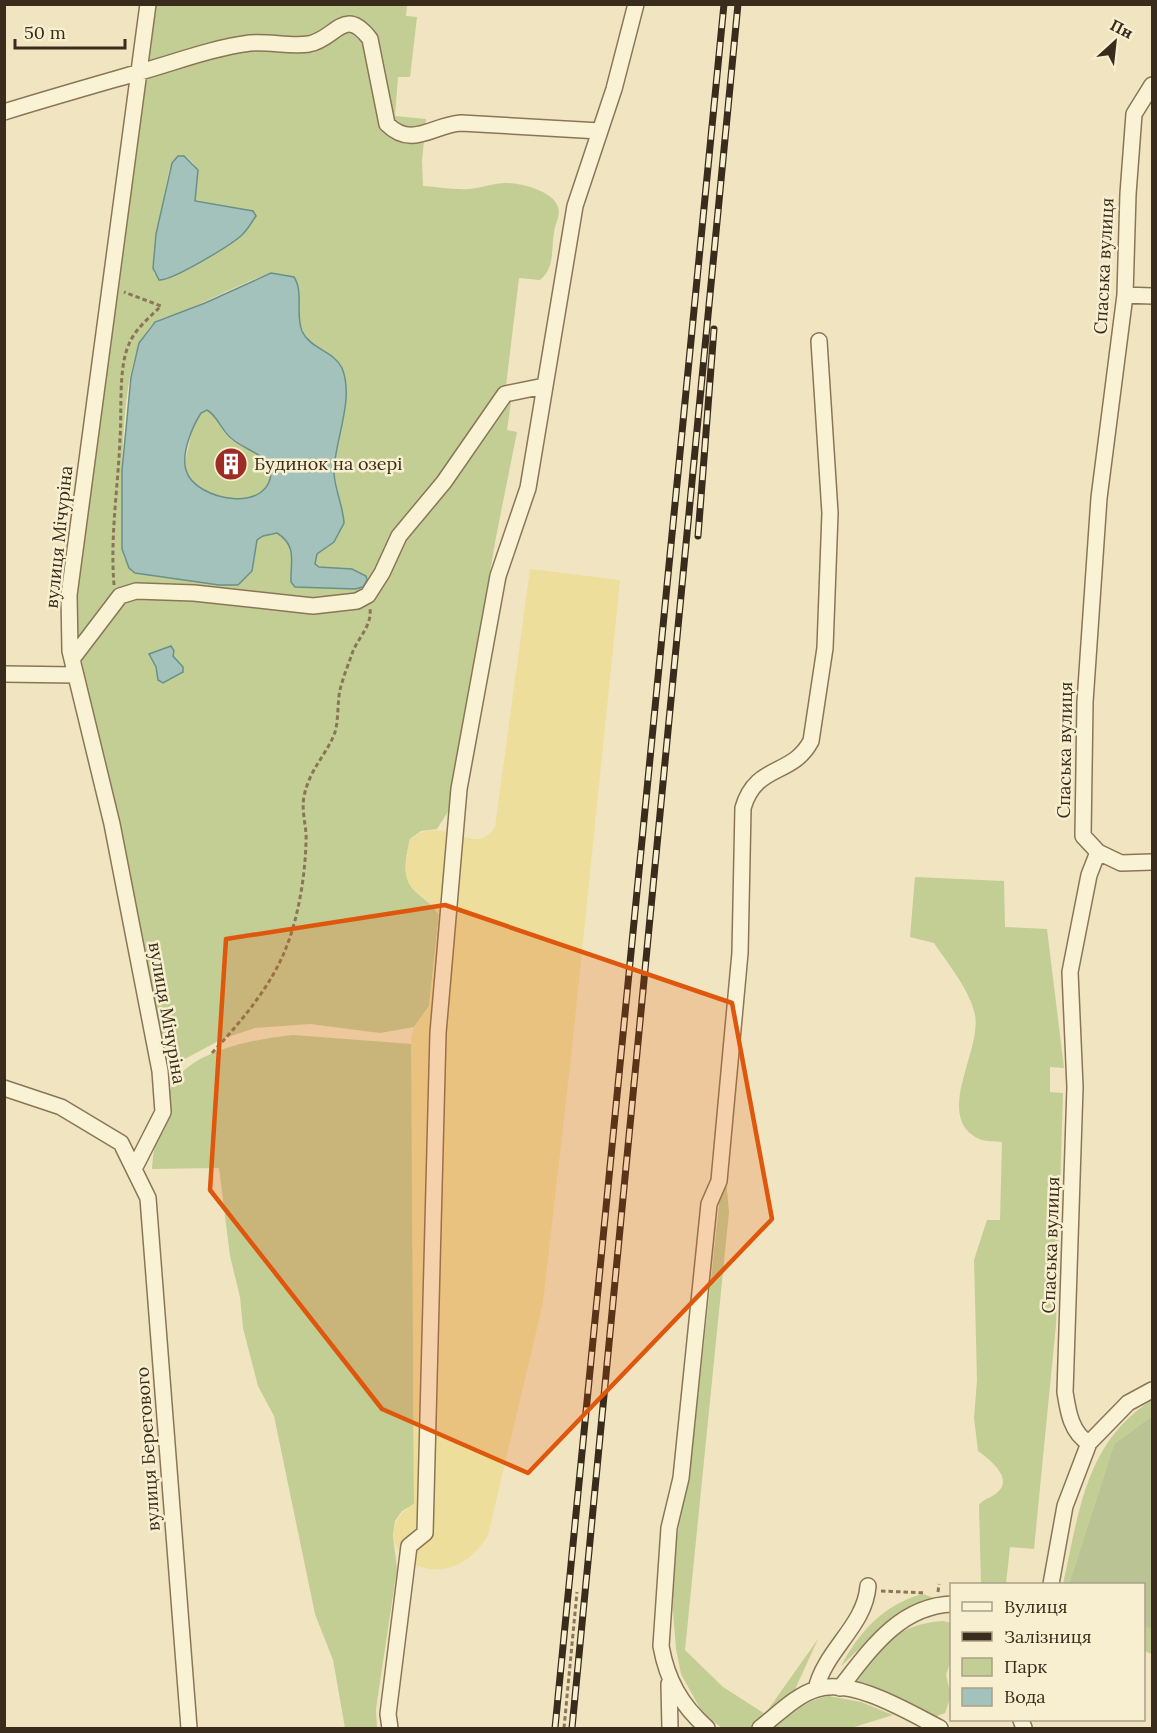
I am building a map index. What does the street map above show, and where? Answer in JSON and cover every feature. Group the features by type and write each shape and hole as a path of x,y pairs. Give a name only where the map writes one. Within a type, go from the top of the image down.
{"street":[{"name":"вулиця Мічуріна","path":"134,1169 163,1112 160,1071 112,824 72,659 69,595 148,4"},
{"path":"390,1728 388,1714 409,1546 425,1533 438,1033 459,789 498,576 528,488 575,206 600,132 636,4"},
{"path":"4,112 210,51 251,43 308,44 322,40 340,25 351,23 361,28 370,39 387,124 397,134 411,137 448,124 460,123 600,132"},
{"name":"Спаська вулиця","path":"1089,1443 1080,1437 1073,1425 1065,1392 1075,1087 1070,972 1089,875 1098,852 1083,836 1084,702 1099,498 1125,295 1128,194 1134,114 1152,85"},
{"path":"1125,295 1152,296"},
{"path":"670,1728 669,1679 661,1646 669,1528 681,1478 709,1204 719,1181 740,953 742,808 752,787 760,778 796,761 805,753 811,741 825,648 830,513 819,341"},
{"path":"72,659 120,596 136,591 194,593 313,606 357,601 368,595 382,573 399,536 444,482 505,394 544,386"},
{"path":"4,674 76,675"},
{"path":"1098,852 1121,863 1152,862"},
{"name":"вулиця Берегового","path":"4,1088 61,1107 121,1143 148,1198 189,1728"},
{"path":"1051,1583 1065,1506 1089,1443 1128,1403 1152,1390"},
{"path":"816,1689 829,1656 864,1605 868,1586"},
{"path":"840,1688 889,1629 922,1610 950,1604"},
{"path":"669,1679 686,1706 707,1728"},
{"path":"760,1728 795,1700 816,1689 840,1688 883,1700 937,1728"}],"path":[{"path":"110,283 126,293 162,306 138,330 128,344 112,533 113,605"},
{"path":"212,1053 238,1025 270,980 284,954 293,927 306,854 306,838 302,819 304,797 316,762 335,733 340,690 354,648 365,630 370,613 368,595"},
{"path":"891,1591 938,1594 939,1584"},
{"path":"564,1728 577,1592"}],"highlighted area":[{"path":"445,905 732,1003 772,1219 528,1473 382,1409 210,1190 226,939"}],"green space":[{"path":"152,5 407,5 406,16 417,17 410,77 398,77 395,116 426,119 422,161 423,186 463,189 501,183 520,184 550,196 555,201 559,213 552,258 545,275 540,280 519,278 505,394 511,402 507,430 517,432 496,537 449,810 437,829 421,831 410,839 407,853 406,874 411,886 439,915 429,1006 414,1027 380,1033 310,1024 255,1028 222,1039 170,1067 164,1063 74,646 73,596","holes":["184,156 191,161 197,171 195,201 253,211 204,258 184,271 154,274 156,234 169,171 172,163","271,273 297,299 298,314 305,334 342,370 343,412 334,472 344,523 328,547 317,554 315,564 355,589 295,587 291,582 292,555 288,543 277,533 257,540 252,571 238,585 219,585 135,573 124,558 122,549 124,433 132,370 140,345 151,326 159,320","169,646 173,656 183,667 183,672 163,683 157,673 152,653"]},
{"path":"204,410 212,413 228,437 262,458 271,467 269,482 261,492 249,498 221,497 206,491 195,483 187,472 185,462 191,435"},
{"path":"915,877 1004,881 1005,927 1047,929 1064,1068 1050,1067 1050,1092 1063,1093 1056,1325 1034,1549 1010,1547 1006,1583 981,1583 979,1505 994,1495 1003,1483 999,1471 978,1451 974,1418 977,1380 974,1260 987,1220 1000,1220 1002,1142 979,1139 966,1129 960,1115 959,1100 962,1082 975,1030 975,1015 964,987 934,943 910,937"},
{"path":"293,1035 412,1044 414,1504 402,1511 395,1521 393,1536 397,1569 376,1709 377,1728 345,1728 333,1660 315,1614 274,1416 258,1386 243,1328 240,1297 230,1256 219,1168 152,1169 156,1138 168,1097 173,1084 182,1072 210,1054 227,1048 262,1039"},
{"path":"722,1178 726,1178 729,1212 685,1650 723,1687 765,1714 818,1639 792,1696 754,1727 722,1728 703,1714 681,1674 676,1649 672,1599 675,1546 690,1471"},
{"path":"1152,1400 1152,1416 1114,1444 1069,1583 1063,1583 1088,1481 1112,1436 1130,1417"},
{"path":"1152,1416 1152,1628 1145,1627 1145,1583 1069,1583 1114,1444"},
{"path":"923,1594 934,1598 890,1620 841,1666 856,1642 874,1621 896,1605"},
{"path":"943,1621 950,1623 950,1663 946,1675 950,1699 945,1713 937,1716 926,1715 850,1686 888,1642 899,1634 926,1623"},
{"path":"1145,1626 1152,1628 1152,1654 1145,1651"},
{"path":"829,1696 861,1702 893,1715 851,1728 773,1728 806,1704"}],"sand":[{"path":"530,569 620,580 573,1039 543,1303 488,1535 469,1557 448,1568 428,1569 411,1562 398,1550 393,1535 398,1519 414,1504 411,1038 414,1027 429,1006 439,915 431,904 411,886 406,874 406,860 410,839 423,832 435,830 478,839 487,836 495,827"}],"water":[{"path":"178,156 184,156 198,170 195,201 253,211 256,216 242,235 226,246 188,269 159,280 153,268 156,234 172,163"},
{"path":"271,273 294,277 298,289 302,331 310,342 338,362 342,368 346,393 334,473 344,523 334,542 317,554 315,564 319,567 352,569 366,576 367,580 363,587 355,589 295,587 291,582 292,555 288,543 277,533 257,540 252,571 238,585 219,585 135,573 129,568 122,549 122,470 131,377 139,343 155,322 205,303","holes":["207,410 228,436 263,458 271,467 269,482 261,492 248,498 217,496 203,490 192,481 185,464 188,441 201,413"]},
{"path":"171,646 174,651 173,656 183,667 183,672 163,683 158,680 156,667 149,654"}],"railway":[{"path":"555,1728 724,4"},
{"path":"572,1728 738,4"},
{"path":"698,536 714,329"}],"place":[{"name":"Будинок на озері","path":"231,464"}]}
